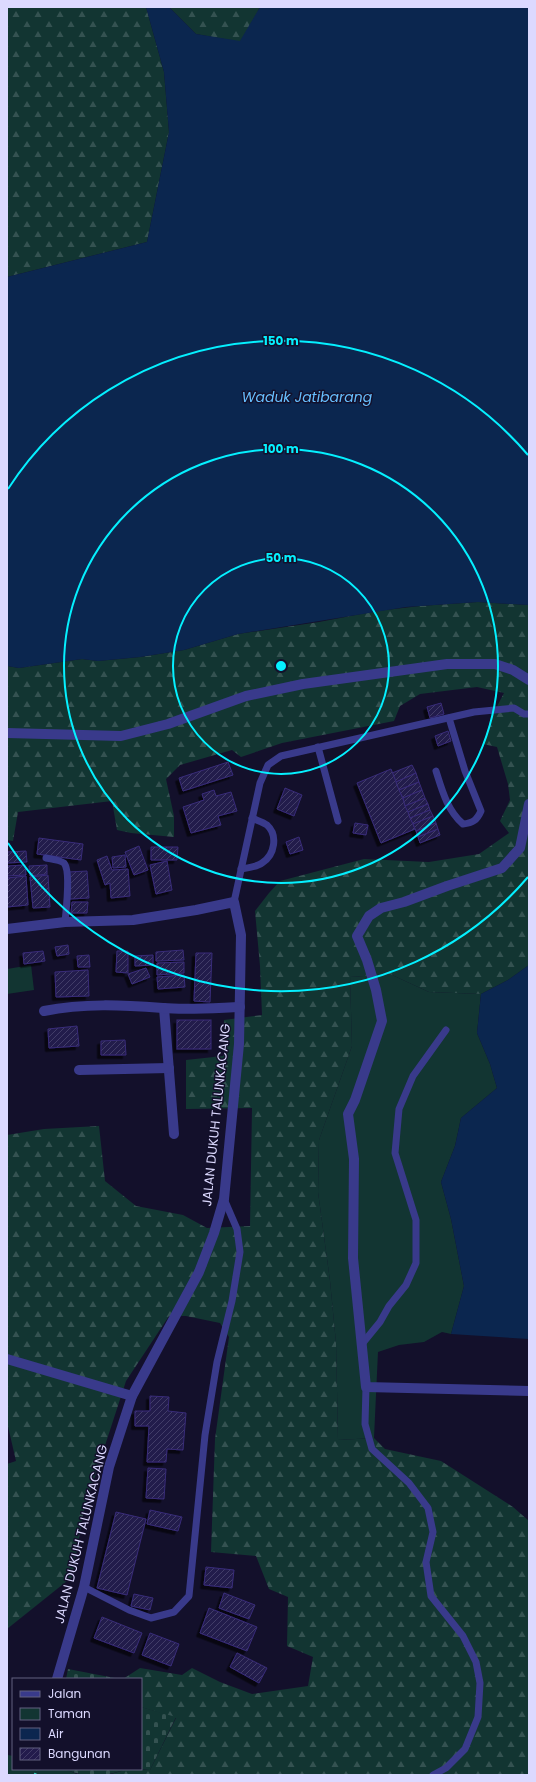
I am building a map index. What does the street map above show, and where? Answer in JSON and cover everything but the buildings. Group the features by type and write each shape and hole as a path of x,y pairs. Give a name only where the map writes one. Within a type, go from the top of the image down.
{"street":[{"path":"7,733 121,736 168,724 246,696 303,684 447,664 495,664 513,670 529,680"},
{"path":"529,804 520,848 502,868 404,902 381,908 369,916 357,936 367,960 382,1021 355,1100 348,1114 354,1159 353,1258 362,1344 369,1387 529,1391"},
{"path":"7,929 65,922 133,920 196,910 234,902"},
{"name":"JALAN DUKUH TALUNKACANG","path":"57,1678 84,1587 109,1467 132,1396 199,1272 214,1233 224,1198 239,1044 241,935 234,902"},
{"name":"JALAN DUKUH TALUNKACANG","path":"44,1011 95,1005 129,1005 164,1008 240,1007"},
{"path":"164,1008 174,1134"},
{"path":"79,1070 169,1068"},
{"path":"7,1359 132,1396"}],"lane":[{"path":"234,902 260,783 268,765 281,756 474,712 514,708 524,714 529,714"},
{"path":"436,771 445,798 456,818 463,824 470,823 478,819 482,811 465,771 449,718"},
{"path":"318,747 338,821"},
{"path":"241,869 261,864 268,858 275,844 267,825 252,818"},
{"path":"46,858 63,862 66,867 68,880 65,922"},
{"path":"362,1344 406,1285 416,1263 416,1220 395,1153 398,1109 413,1076 446,1030"},
{"path":"84,1587 129,1610 152,1618 174,1612 189,1596 205,1435 218,1362 232,1301 240,1252 237,1229 224,1198"},
{"path":"369,1387 365,1424 372,1449 409,1483 428,1508 433,1532 426,1562 431,1596 463,1636 476,1662 480,1683 478,1717 465,1749 446,1768 433,1775"}],"green space":[{"path":"7,7 146,7 164,72 169,132 147,242 7,277"},
{"path":"169,7 260,7 241,42 196,34"},
{"path":"478,602 529,605 529,965 508,980 481,994 429,992 390,974 350,977 352,1046 319,1140 318,1192 330,1281 336,1343 338,1440 374,1438 385,1449 441,1461 513,1507 529,1521 529,1775 108,1775 125,1770 150,1770 176,1718 142,1707 142,1678 125,1678 140,1668 182,1675 192,1668 220,1682 252,1694 308,1686 313,1657 287,1646 288,1597 269,1589 256,1556 211,1552 215,1439 229,1337 220,1323 186,1316 169,1316 126,1381 84,1510 72,1577 7,1629 7,1464 16,1461 7,1422 7,1135 44,1129 99,1126 105,1181 136,1206 183,1215 207,1228 250,1226 252,1108 186,1109 186,1060 223,1056 224,1020 262,1015 260,966 255,911 280,881 364,859 429,862 479,854 509,833 500,821 510,800 508,784 497,747 483,744 492,716 504,693 477,687 420,694 400,706 394,721 282,743 241,757 232,750 180,765 166,779 174,816 174,837 131,833 117,830 112,801 18,812 13,841 7,840 7,666 19,668 82,659 98,661 140,657 184,650 238,634 319,622 377,611"},
{"path":"31,965 34,990 7,994 7,969"},
{"path":"390,974 429,992 481,994 477,1033 490,1064 497,1088 461,1118 455,1146 441,1182 451,1219 464,1286 451,1334 442,1332 424,1342 399,1345 378,1352 374,1438 338,1440 336,1343 330,1281 318,1192 319,1140 352,1046 350,977"},
{"path":"68,1669 115,1678 66,1678"},
{"path":"142,1707 176,1717 150,1770 142,1769"},
{"path":"7,1756 12,1756 12,1770 67,1770 79,1775 7,1775"},
{"path":"68,1770 124,1770 104,1775 89,1775"}],"water":[{"name":"Waduk Jatibarang","path":"146,7 169,7 196,34 240,41 260,7 529,7 529,605 478,602 406,607 238,634 184,650 140,657 98,661 82,659 19,668 7,666 7,277 147,242 169,132 164,72"},
{"path":"529,965 529,1339 451,1334 464,1286 451,1219 441,1182 455,1146 461,1118 497,1088 490,1064 477,1033 481,994 508,980"}]}
